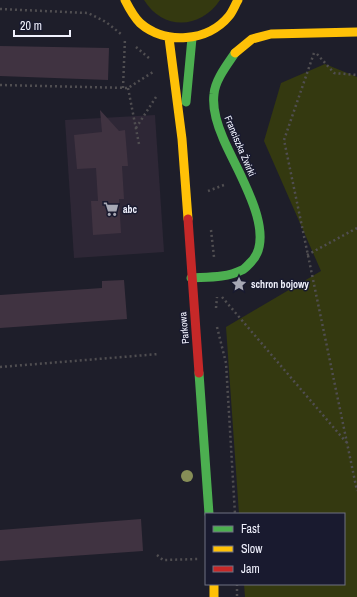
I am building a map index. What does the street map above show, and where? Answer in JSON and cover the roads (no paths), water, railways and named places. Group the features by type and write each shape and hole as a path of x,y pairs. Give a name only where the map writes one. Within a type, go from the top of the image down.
{"street":[{"path":"125,0 132,13 142,24 154,33 169,38 180,39 192,38 212,31 227,18 238,0 248,0"},
{"name":"Franciszka Żwirki","path":"191,278 218,277 243,270 255,258 261,240 259,220 251,198 223,138 215,115 214,94 222,72 235,53 252,39 272,34 357,32"},
{"name":"Parkowa","path":"169,38 182,139 209,513"},
{"name":"Parkowa","path":"182,139 192,38"},
{"path":"214,585 214,597"}],"place":[{"name":"abc","path":"111,209"},
{"name":"schron bojowy","path":"239,284"}]}
